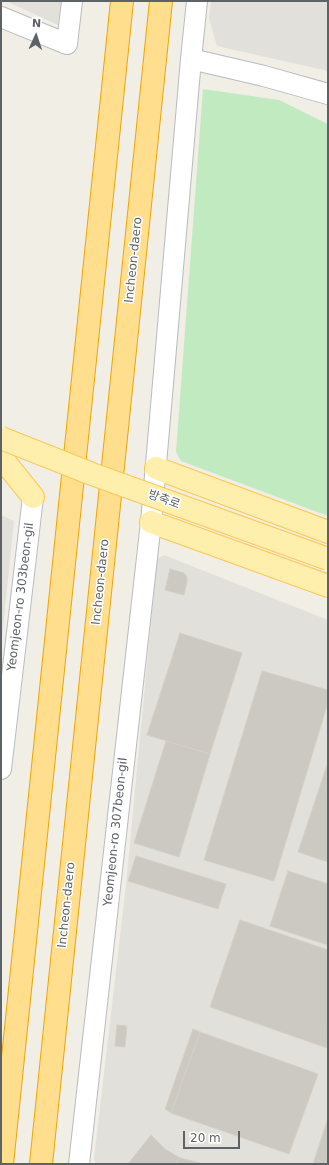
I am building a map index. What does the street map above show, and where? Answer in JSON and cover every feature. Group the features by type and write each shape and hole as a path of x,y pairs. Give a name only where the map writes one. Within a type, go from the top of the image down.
{"highway":[{"path":"2,1164 122,1"},
{"name":"Incheon-daero","path":"41,1164 161,1"}],"main road":[{"name":"방축로","path":"1,438 92,474 328,559"},
{"path":"1,457 33,497"},
{"path":"156,468 328,532"},
{"path":"1,483 33,497"},
{"path":"151,522 328,586"}],"street":[{"path":"1,17 67,44 72,1"},
{"name":"Yeomjeon-ro 307beon-gil","path":"79,1164 151,522 197,1"},
{"path":"191,58 328,94"},
{"name":"Yeomjeon-ro 303beon-gil","path":"1,769 33,497"}],"shaded area":[{"path":"6,1 62,1 60,26"},
{"path":"211,1 328,1 328,71 217,46 209,18"},
{"path":"1,515 14,521 1,647"},
{"path":"164,555 328,620 328,1164 96,1164 94,1159 126,885 157,559"}],"green space":[{"path":"203,89 279,100 328,124 328,516 181,461 176,452"}],"building":[{"path":"170,569 184,573 187,577 184,595 165,590"},
{"path":"180,633 242,653 210,754 147,735"},
{"path":"262,671 328,690 328,702 274,881 204,860"},
{"path":"166,741 210,754 179,857 134,843"},
{"path":"328,762 328,862 298,852"},
{"path":"136,856 226,884 218,909 128,881"},
{"path":"288,871 328,884 328,945 270,926"},
{"path":"240,920 328,950 327,1048 210,1007"},
{"path":"117,1025 127,1026 125,1047 115,1046"},
{"path":"193,1029 200,1032 171,1113 165,1109"},
{"path":"200,1032 318,1074 289,1154 171,1113"},
{"path":"328,1118 328,1164 313,1164"},
{"path":"151,1135 165,1149 180,1158 175,1164 128,1164"},
{"path":"180,1158 200,1163 200,1164 175,1164"}]}
